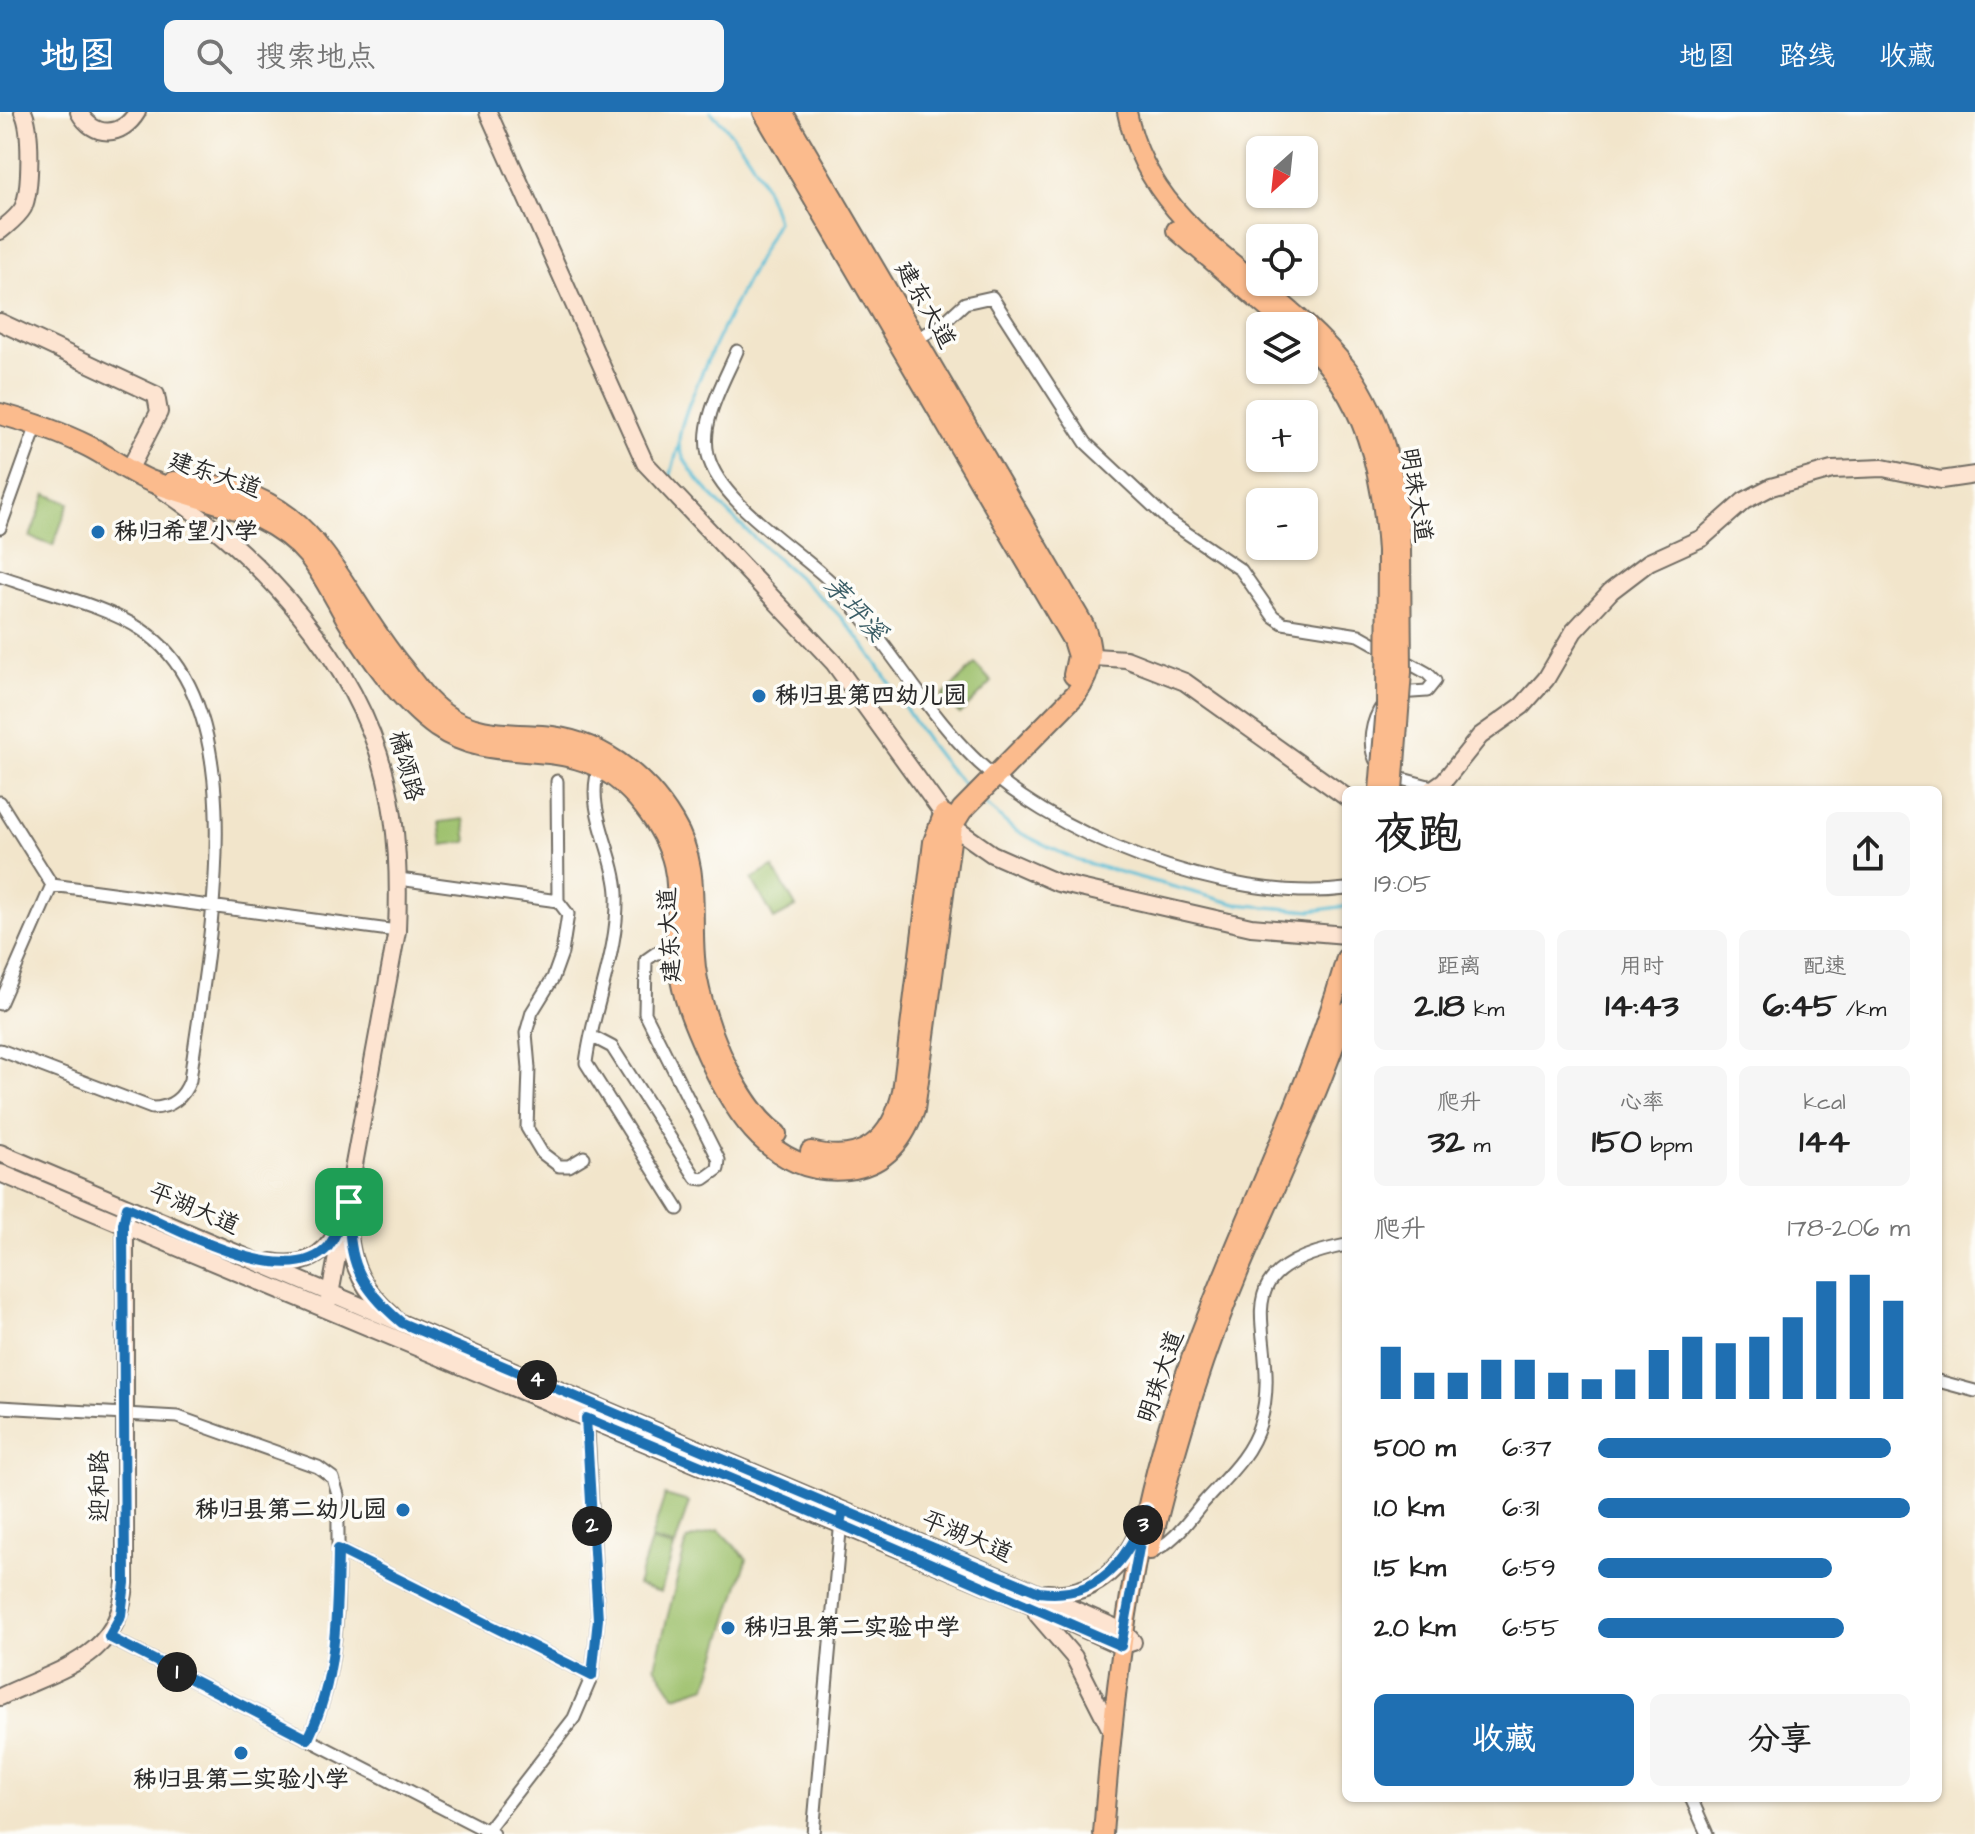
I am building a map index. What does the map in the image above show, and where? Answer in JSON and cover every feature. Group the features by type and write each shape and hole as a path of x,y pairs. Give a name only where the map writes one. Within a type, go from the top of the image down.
{"highway":[{"name":"建东大道","path":"764,112 909,343"},
{"name":"建东大道","path":"149,481 199,482 222,487 267,504 305,530 333,564 380,642 434,706 458,723 487,733 559,738 644,784 681,835 694,882 686,952 710,1024 744,1099 762,1122 795,1147 822,1155 851,1155 877,1143 895,1120 903,1092 934,842 952,814 1067,686 1085,656 1073,640 782,112"},
{"name":"橘颂路","path":"0,414 37,425 130,468 149,481"},
{"name":"建东大道","path":"149,481 240,509 279,528 309,556 367,650 413,705 438,727 483,746 559,752 602,761"}],"main road":[{"path":"1116,112 1133,169 1157,209 1198,251 1271,312"},
{"name":"明珠大道","path":"1127,112 1143,163 1169,205 1312,330 1360,389 1378,423 1390,460 1402,672 1393,786"},
{"name":"明珠大道","path":"1318,355 1334,373 1366,430 1394,551 1379,786"},
{"name":"明珠大道","path":"1115,1834 1126,1640 1182,1430 1282,1156 1342,971"},
{"name":"明珠大道","path":"1103,1834 1111,1730 1146,1510 1188,1366 1342,1021"}],"street":[{"path":"0,231 20,213 26,200 29,128 23,112"},
{"path":"79,112 95,130 114,132 129,124 137,112"},
{"path":"488,112 645,463 834,663 952,814 1008,863 1074,887 1251,927 1342,935"},
{"path":"909,343 950,319 965,303 992,297 1086,443 1169,521 1241,570 1273,616 1294,626 1324,627 1359,635 1430,675 1435,681 1431,690 1402,691 1382,705 1373,725 1371,749 1378,765 1391,776 1426,786"},
{"path":"0,322 156,395 159,412 130,468"},
{"path":"737,351 708,428 708,453 717,475 741,504 842,593 986,777 1107,845 1257,889 1342,889"},
{"path":"0,528 37,425"},
{"path":"1440,786 1480,736 1522,706 1538,688 1574,631 1611,591 1649,562 1702,538 1744,501 1771,487 1832,470 1883,468 1941,480 1975,475"},
{"name":"橘颂路","path":"149,481 219,533 284,597 317,638 370,729 386,778 399,879 397,931 349,1202 328,1301"},
{"path":"219,533 217,523 221,513 229,508 240,509"},
{"path":"0,576 122,619 141,629 172,659 200,714 210,753 217,830 213,906 190,1080 179,1098 167,1106 152,1108 0,1050"},
{"path":"1085,656 1147,665 1185,682 1342,794"},
{"path":"602,761 593,787 614,869 617,906 609,966 586,1063 678,1209"},
{"path":"557,781 558,901 568,914 562,953 553,978 532,1012 526,1033 529,1068 527,1128 542,1153 559,1166 569,1166 584,1157"},
{"path":"0,802 52,885"},
{"path":"399,879 558,901"},
{"path":"52,885 397,931"},
{"path":"0,1004 52,885"},
{"path":"591,1036 612,1047 696,1178 704,1179 718,1169 719,1160 645,1013 646,960 656,953 686,952"},
{"name":"平湖大道","path":"0,1153 243,1256 328,1301 402,1323 587,1410"},
{"name":"平湖大道","path":"0,1173 123,1224 328,1301 1126,1640"},
{"path":"243,1256 281,1264 315,1257 336,1234 349,1202"},
{"path":"349,1202 349,1239 358,1275 380,1304 402,1323"},
{"name":"迎和路","path":"109,1637 121,1615 125,1583 123,1224 127,1207"},
{"path":"1150,1552 1167,1544 1236,1467 1255,1437 1265,1392 1262,1299 1270,1278 1296,1260 1342,1246"},
{"path":"1942,1382 1975,1391"},
{"path":"0,1407 124,1413 190,1420 326,1471 337,1486 336,1638 321,1707 308,1739"},
{"path":"0,1697 91,1653 109,1637 488,1833 574,1718 592,1676 598,1619 587,1410"},
{"path":"1004,1586 1051,1593 1073,1592 1093,1585 1113,1572 1127,1554 1146,1510"},
{"path":"813,1834 842,1517"},
{"path":"338,1549 592,1676"},
{"path":"1004,1586 1063,1640 1080,1666 1111,1730"},
{"path":"1693,1802 1707,1834"}],"green space":[{"path":"46,494 69,503 53,546 30,537"},
{"path":"975,664 992,682 960,714 942,697"},
{"path":"464,819 467,842 442,845 439,822"},
{"path":"773,867 796,907 774,919 752,879"},
{"path":"665,1495 689,1502 675,1546 651,1539"},
{"path":"719,1530 747,1559 707,1686 675,1696 655,1666 687,1540"},
{"path":"651,1541 674,1548 661,1592 637,1585"}],"waterway":[{"name":"茅坪溪","path":"711,112 752,162 777,221 690,400 679,444 685,461 719,504 848,625 932,748 971,791"},
{"path":"670,478 679,444"},
{"name":"茅坪溪","path":"982,801 1014,830 1076,860 1236,904 1311,911 1342,907"}],"place":[{"name":"秭归希望小学","path":"98,532"},
{"name":"秭归县第四幼儿园","path":"759,696"},
{"name":"秭归县第二幼儿园","path":"403,1510"},
{"name":"秭归县第二实验中学","path":"728,1628"},
{"name":"秭归县第二实验小学","path":"241,1753"}],"route":[{"path":"349,1202 327,1248 299,1263 281,1264 243,1256 127,1207 123,1224 125,1583 121,1615 109,1637 308,1739 321,1707 336,1638 338,1549 592,1676 598,1619 586,1418 840,1524 843,1510 1039,1592 1073,1592 1093,1585 1113,1572 1127,1554 1146,1510 1121,1646 840,1524 843,1510 402,1323 368,1291 358,1275 349,1239 349,1202"}]}
